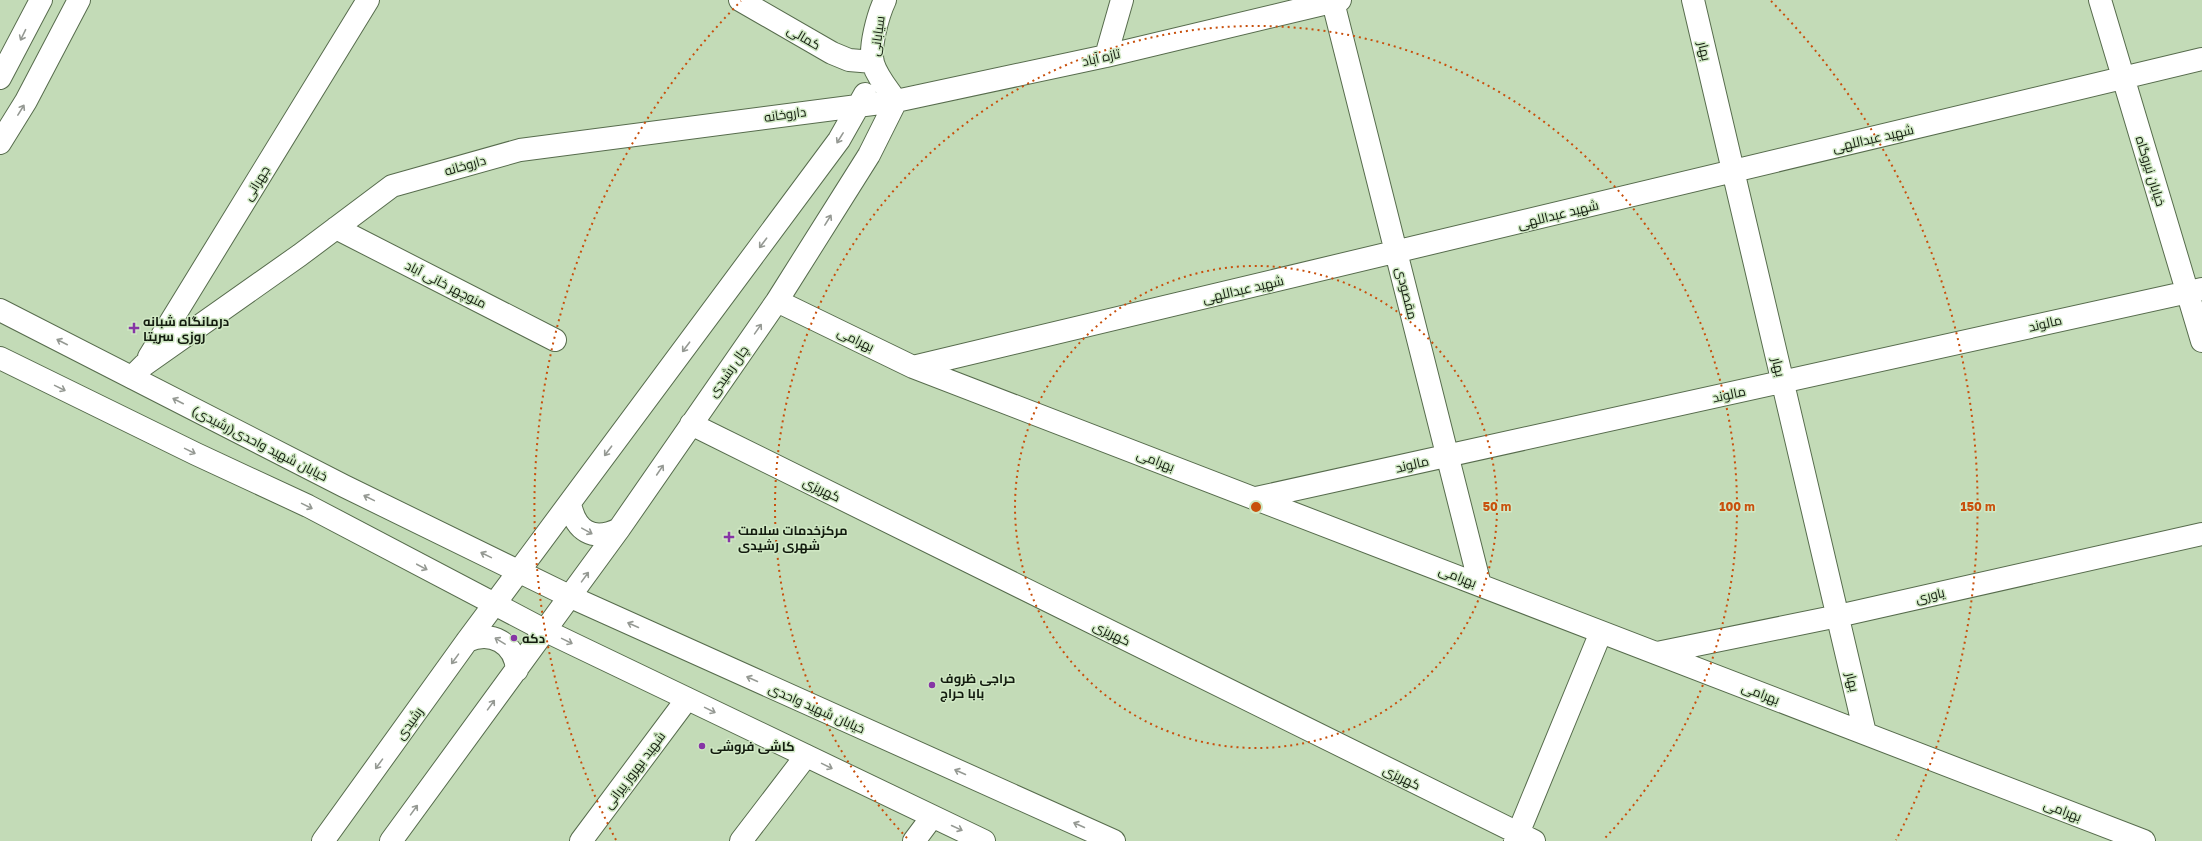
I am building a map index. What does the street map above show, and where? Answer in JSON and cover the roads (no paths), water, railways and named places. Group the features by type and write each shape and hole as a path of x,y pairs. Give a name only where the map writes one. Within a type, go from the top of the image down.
{"street":[{"path":"3,64 41,0"},
{"path":"0,143 26,101 79,0"},
{"name":"جهرانی","path":"138,371 368,0"},
{"name":"کمالی","path":"740,0 832,53 849,60 875,67"},
{"name":"سیابانی","path":"885,0 879,13 873,48 875,67 896,101"},
{"path":"1106,56 1122,0"},
{"name":"بهار","path":"1693,0 1865,733"},
{"name":"خیابان نیروگاه","path":"2100,0 2123,78 2195,290 2202,341"},
{"name":"تازه آباد","path":"860,104 896,101 1106,56 1337,1"},
{"name":"مقصودی","path":"1337,1 1396,252 1480,585"},
{"name":"شهید عبداللهی","path":"913,367 2202,59"},
{"name":"سیابانی","path":"860,104 875,67"},
{"name":"چال رشیدی","path":"546,631 619,529 777,301 869,155 896,101"},
{"path":"495,605 521,572 570,503 839,140 860,104"},
{"name":"داروخانه","path":"138,371 392,186 520,150 860,104"},
{"name":"منوچهر خانی آباد","path":"336,228 556,340"},
{"name":"مالوند","path":"1256,498 2195,290"},
{"name":"بهرامی","path":"777,301 913,367 2144,841"},
{"name":"خیابان شهید واحدی(رشیدی)","path":"0,310 138,371 344,486 521,572"},
{"path":"0,358 196,454 308,506 546,631 984,841"},
{"name":"کهریزی","path":"691,424 1522,839"},
{"path":"570,503 572,514 577,524 586,532 597,535 609,534 619,529"},
{"name":"یاوری","path":"1657,653 1838,616 2202,534"},
{"name":"خیابان شهید واحدی","path":"521,572 570,597 1114,841"},
{"name":"رشیدی","path":"323,841 495,605"},
{"path":"391,841 546,631"},
{"path":"1522,839 1601,632"},
{"path":"467,642 476,637 486,636 497,638 512,651 516,660 516,670"},
{"name":"شهید بهروز پیرانی","path":"581,841 686,699"},
{"path":"741,841 806,756"},
{"path":"914,841 932,817"}],"place":[{"name":"درمانگاه شبانه روزی سریتا","path":"134,328"},
{"name":"مرکزخدمات سلامت شهری رشیدی","path":"729,537"},
{"name":"دکه","path":"514,638"},
{"name":"حراجی ظروف بابا حراج","path":"932,685"},
{"name":"کاشی فروشی","path":"702,746"}]}
